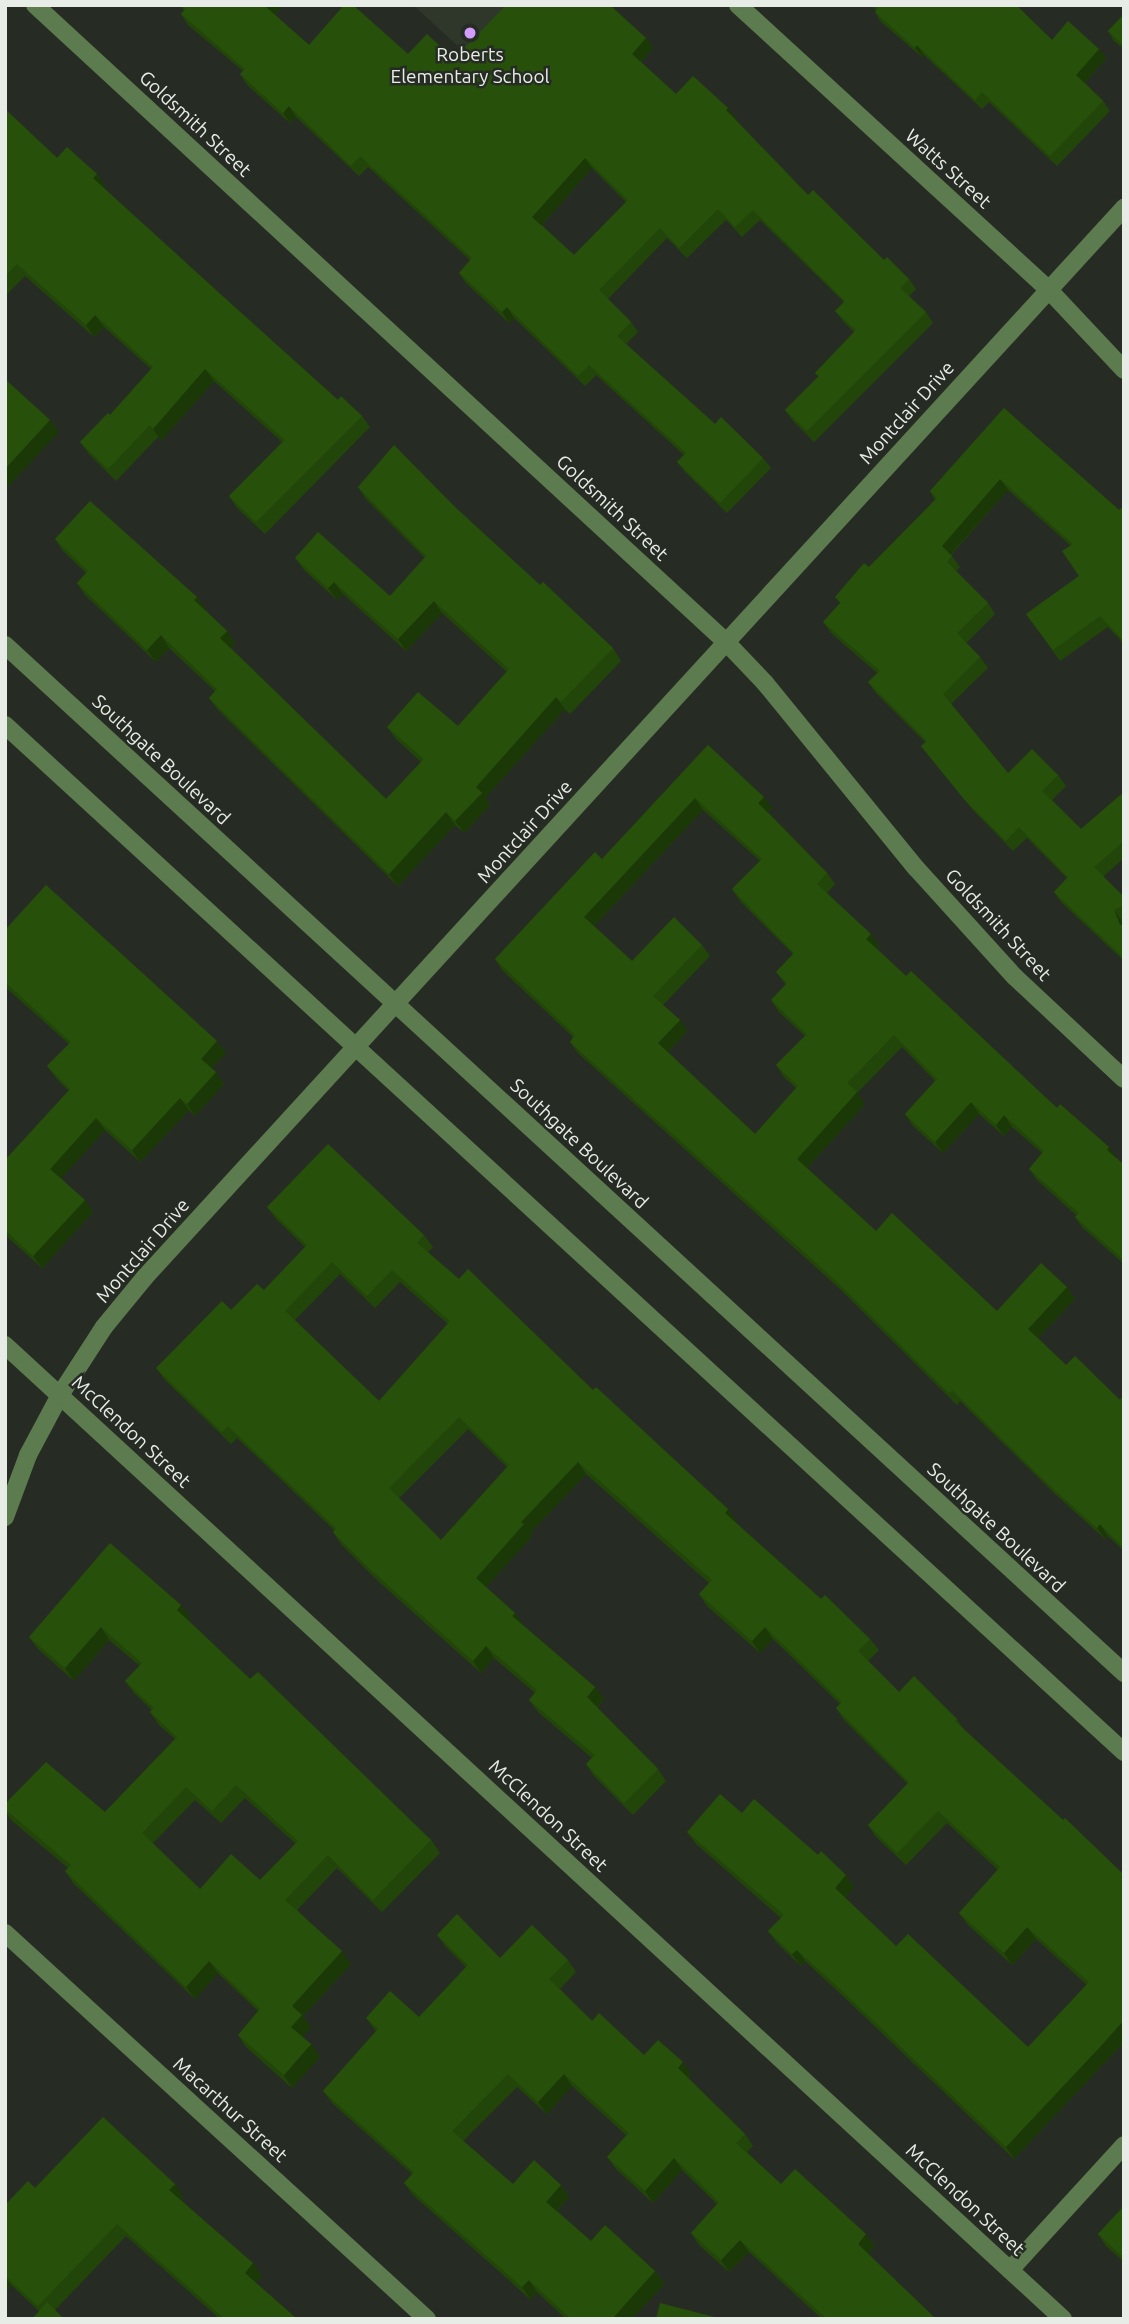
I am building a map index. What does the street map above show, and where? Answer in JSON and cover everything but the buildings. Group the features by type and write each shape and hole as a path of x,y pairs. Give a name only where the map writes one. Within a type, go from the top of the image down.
{"street":[{"name":"Goldsmith Street","path":"35,5 726,642 765,683 916,868 1015,977 1124,1079"},
{"name":"Watts Street","path":"737,5 1048,289 1124,370"},
{"name":"Montclair Drive","path":"5,1517 28,1455 60,1395 104,1327 145,1277 1124,208"},
{"name":"Southgate Boulevard","path":"5,645 1124,1674"},
{"path":"5,725 1124,1752"},
{"name":"McClendon Street","path":"5,1345 1063,2319"},
{"name":"Macarthur Street","path":"5,1933 426,2319"},
{"path":"1010,2270 1124,2145"}],"shaded area":[{"name":"Roberts Elementary School","path":"413,5 523,5 473,60"}],"place":[{"name":"Roberts Elementary School","path":"470,33"}]}
